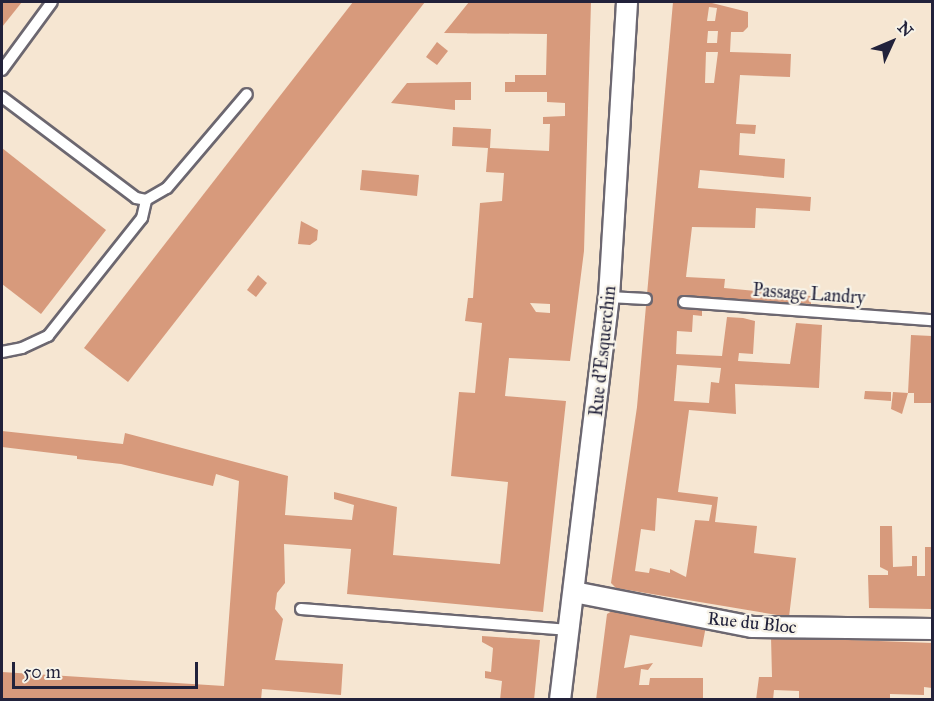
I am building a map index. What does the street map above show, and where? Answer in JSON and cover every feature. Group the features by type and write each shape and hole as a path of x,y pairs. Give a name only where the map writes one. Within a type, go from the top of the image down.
{"street":[{"name":"Rue d'Esquerchin","path":"560,699 609,297 627,2"},
{"name":"Rue du Bloc","path":"574,592 752,627 933,629"}],"lane":[{"path":"2,70 52,2"},
{"path":"2,97 135,198 146,200 167,188 247,94"},
{"path":"2,352 22,348 48,336 141,218 146,200"},
{"path":"609,297 646,299"},
{"name":"Passage Landry","path":"684,302 933,320"},
{"path":"301,609 569,630"}],"building":[{"path":"2,2 22,2 2,27"},
{"path":"353,2 425,2 128,382 84,348"},
{"path":"469,2 591,2 584,251 570,361 509,358 505,396 566,401 543,612 347,594 351,549 284,544 285,583 277,593 275,609 283,619 275,660 343,664 341,695 262,689 261,700 2,700 2,672 224,686 239,481 216,474 213,486 121,464 2,447 2,431 123,444 125,433 288,476 285,515 352,520 354,505 334,499 334,492 397,507 393,555 500,564 508,482 451,476 459,392 475,393 482,323 465,321 468,298 473,298 480,203 502,201 504,173 486,172 488,148 452,146 453,127 491,129 490,148 549,151 550,124 543,124 543,117 565,116 565,103 547,102 547,92 505,92 505,82 515,82 515,75 546,75 547,34 444,33","holes":["530,303 550,304 550,313 536,312"]},
{"path":"673,2 708,2 748,12 748,27 743,32 731,32 730,52 791,54 790,77 740,75 736,124 756,125 755,134 740,133 739,155 785,159 784,178 700,170 698,188 811,197 810,211 756,208 755,228 692,227 686,277 725,279 724,288 811,296 811,304 684,296 684,306 702,309 702,316 693,315 692,332 677,331 676,354 722,356 727,317 743,318 755,321 753,354 739,353 738,361 790,364 796,323 822,325 819,388 735,384 736,414 689,410 678,492 718,497 715,522 757,526 754,553 796,558 789,617 616,588 611,583 637,407","holes":["709,7 717,8 715,21 707,21","708,31 718,31 717,43 707,43","706,52 718,52 714,83 705,83","677,365 721,368 719,383 711,382 709,403 674,401","657,498 712,505 709,521 695,520 686,577 670,569 670,573 650,568 649,573 635,571 641,529 655,531"]},
{"path":"437,42 448,51 437,65 426,57"},
{"path":"471,82 471,100 455,100 455,110 391,103 407,83"},
{"path":"2,148 106,230 41,314 2,284"},
{"path":"362,170 419,175 417,196 360,190"},
{"path":"301,221 318,230 317,240 310,245 298,244"},
{"path":"258,275 267,283 256,297 247,290"},
{"path":"911,335 932,336 932,403 914,403 914,393 908,393"},
{"path":"865,391 891,392 891,401 864,399"},
{"path":"893,392 908,393 902,414 891,409"},
{"path":"880,526 892,526 893,567 912,566 912,556 917,556 917,576 925,576 925,547 932,547 932,609 869,608 868,575 888,575 888,571 880,567"},
{"path":"614,610 706,626 702,647 630,635 624,668 653,663 648,670 641,669 639,685 649,685 650,678 703,678 703,700 596,700 607,614"},
{"path":"482,636 540,640 534,700 500,700 502,681 485,678 485,671 491,672 493,648 482,642"},
{"path":"771,637 932,643 932,688 924,687 924,695 890,694 890,700 799,700 799,691 774,690 773,700 756,700 759,677 772,677"}]}
